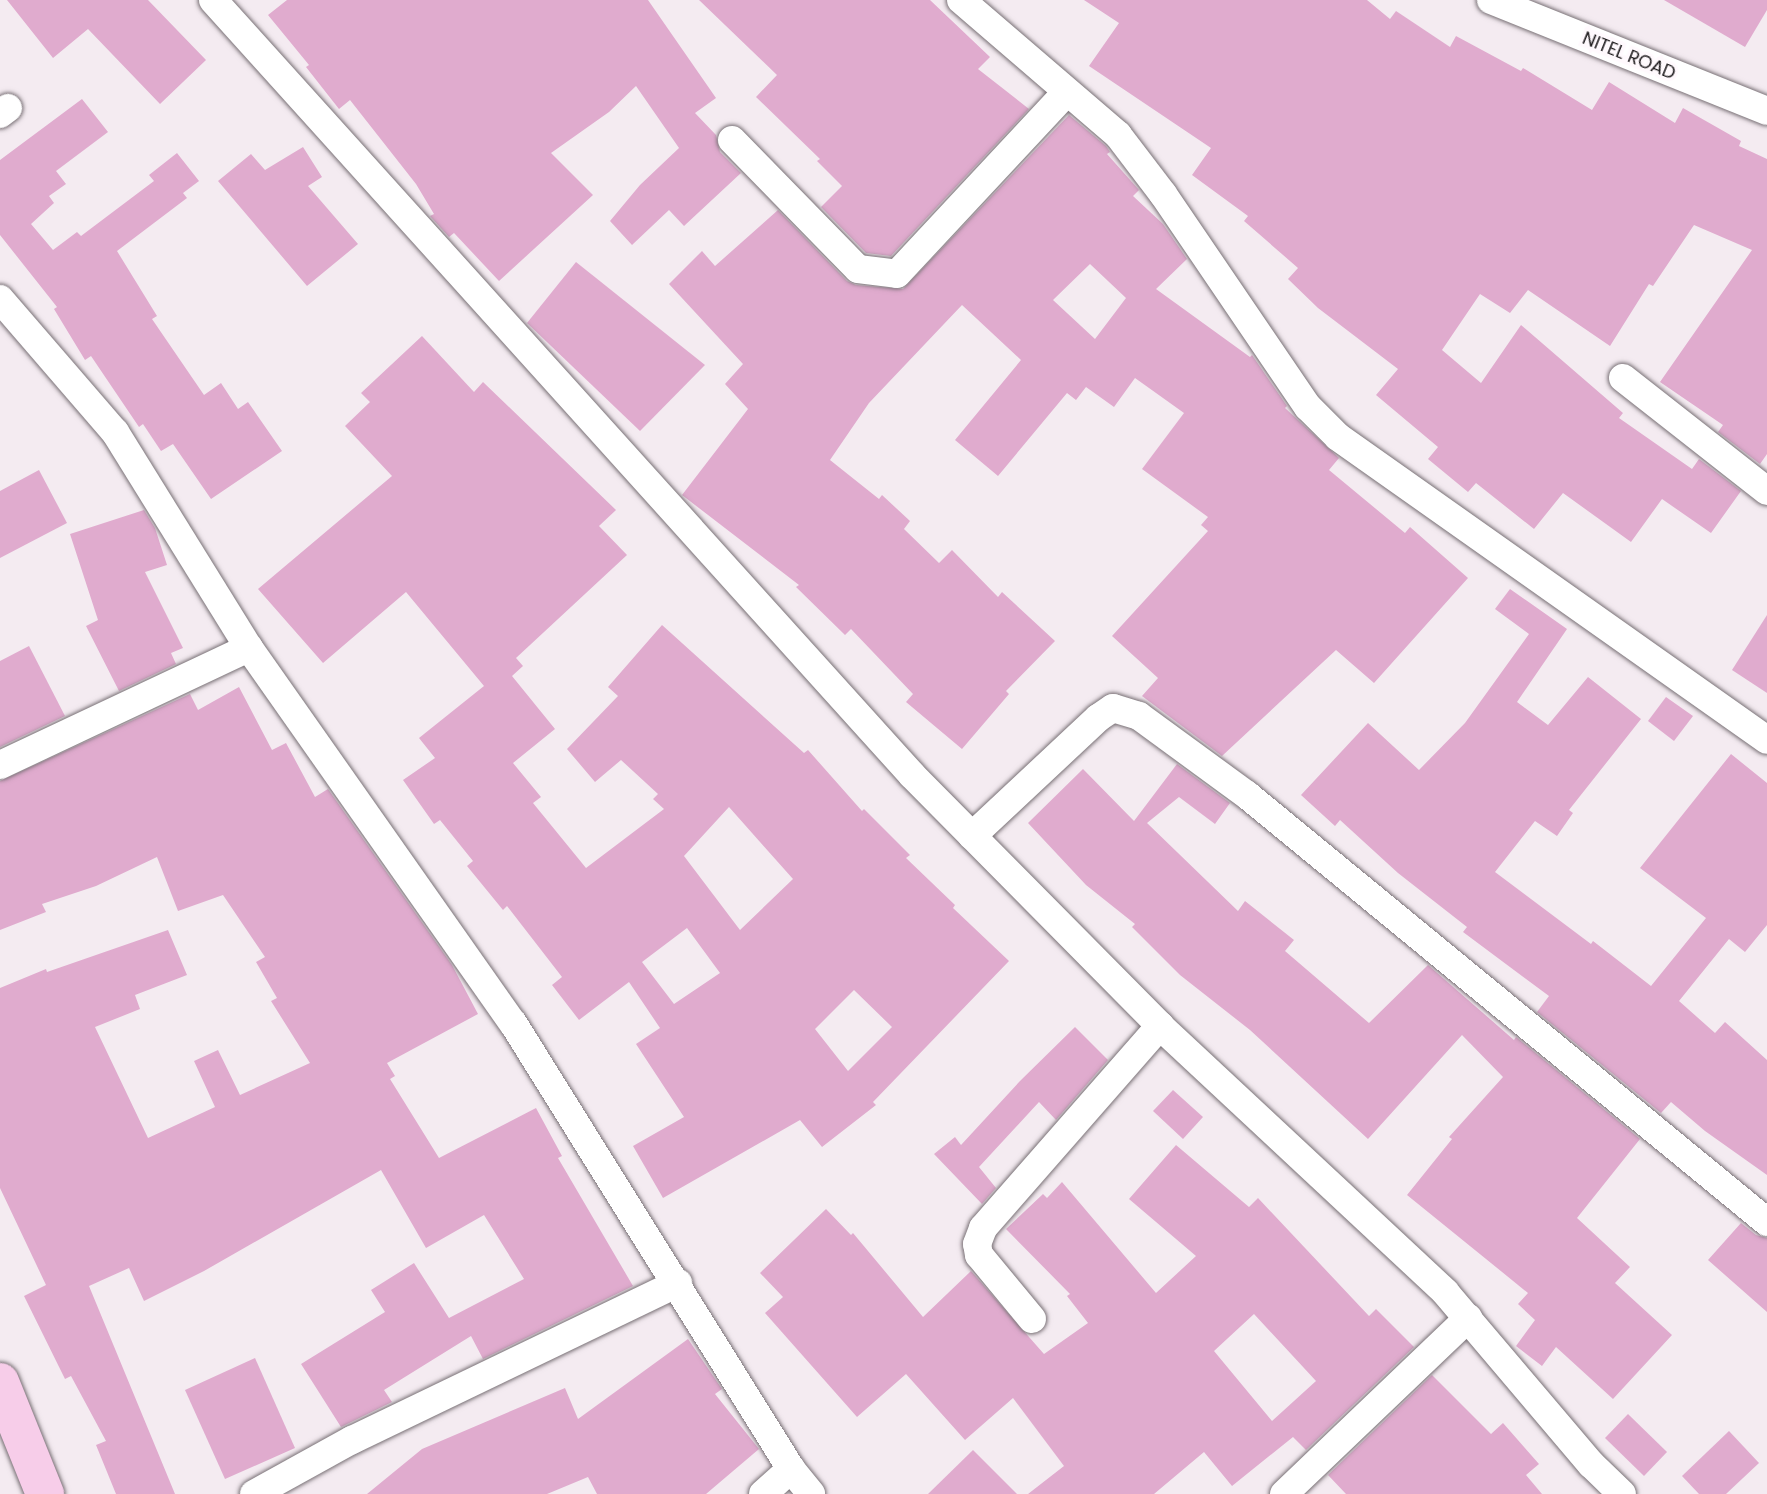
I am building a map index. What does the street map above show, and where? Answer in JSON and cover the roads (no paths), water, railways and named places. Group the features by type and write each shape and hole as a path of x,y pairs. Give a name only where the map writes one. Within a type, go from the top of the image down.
{"main road":[{"path":"0,1382 45,1494"}],"street":[{"path":"213,0 902,765 1160,1026 1445,1292 1591,1464 1622,1494"},
{"path":"961,0 1118,135 1163,194 1308,407 1338,437 1767,740"},
{"name":"NITEL ROAD","path":"1491,0 1767,111"},
{"path":"732,140 858,269 897,274 1066,93"},
{"path":"0,299 115,432 249,648 513,1023 678,1283 791,1469 811,1494"},
{"path":"1623,379 1767,491"},
{"path":"0,765 249,648"},
{"path":"972,836 1098,718 1113,708 1139,716 1247,795 1767,1222"},
{"path":"1032,1319 979,1255 977,1244 983,1228 1160,1026"},
{"path":"254,1494 352,1440 678,1283"},
{"path":"1284,1494 1468,1318"},
{"path":"763,1494 791,1469"}]}
